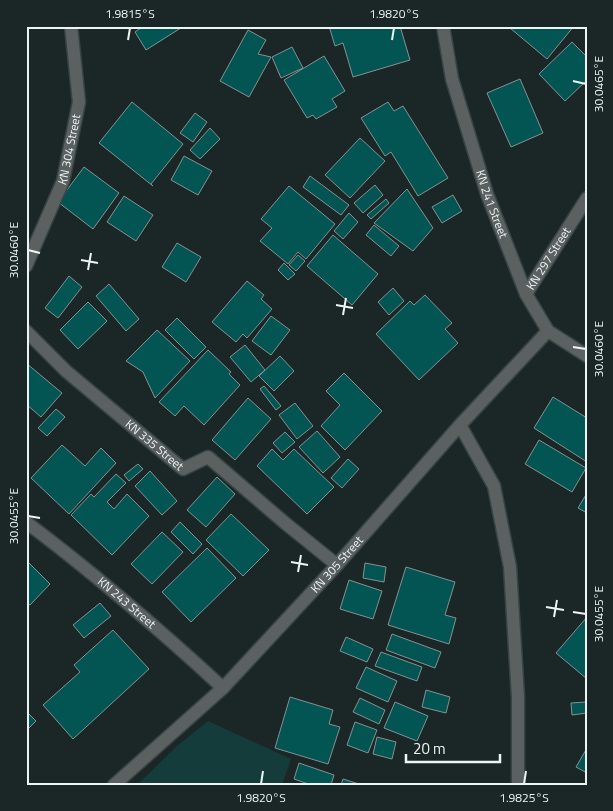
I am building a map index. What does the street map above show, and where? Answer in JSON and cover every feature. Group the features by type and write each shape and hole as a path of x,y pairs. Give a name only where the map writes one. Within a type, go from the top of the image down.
{"street":[{"name":"KN 304 Street","path":"26,266 63,181 80,102 71,26"},
{"name":"KN 241 Street","path":"443,26 452,79 487,194 526,294 548,331 587,356"},
{"name":"KN 297 Street","path":"526,294 587,198"},
{"name":"KN 335 Street","path":"26,331 66,371 183,469 208,457 337,565"},
{"name":"KN 305 Street","path":"114,785 223,688 337,565 460,425 548,331"},
{"path":"460,425 494,486 510,567 518,696 518,785"},
{"name":"KN 243 Street","path":"26,522 90,571 168,637 223,688"}],"shaded area":[{"path":"208,721 291,759 282,785 137,785 177,746"}],"building":[{"path":"144,26 184,26 146,50 135,32"},
{"path":"329,26 400,26 410,60 353,77 343,43 335,46"},
{"path":"512,26 574,26 547,59 510,28"},
{"path":"248,30 266,40 258,54 271,57 249,97 220,81"},
{"path":"572,42 587,57 587,80 565,101 539,74"},
{"path":"292,47 303,68 281,78 272,57"},
{"path":"324,56 345,91 332,99 337,107 316,119 313,115 307,118 284,80"},
{"path":"520,79 543,133 511,147 487,93"},
{"path":"132,102 183,144 151,184 153,186 99,143"},
{"path":"388,102 394,111 403,106 448,178 418,196 391,152 385,156 361,118"},
{"path":"195,113 207,122 193,142 180,133"},
{"path":"210,128 220,139 200,159 190,150"},
{"path":"360,138 385,161 350,198 325,175"},
{"path":"184,156 212,171 198,195 171,180"},
{"path":"84,167 119,193 93,229 58,202"},
{"path":"310,176 349,205 341,215 303,187"},
{"path":"375,185 383,195 363,213 354,203"},
{"path":"289,186 335,224 306,259 298,252 288,264 260,241 272,228 261,219"},
{"path":"407,189 433,228 413,251 374,223"},
{"path":"453,195 462,211 442,223 432,207"},
{"path":"124,196 153,215 136,241 107,222"},
{"path":"386,199 389,203 371,219 367,215"},
{"path":"349,213 358,222 343,239 334,231"},
{"path":"374,225 399,246 391,256 366,235"},
{"path":"333,235 378,274 352,305 307,266"},
{"path":"177,243 201,257 186,282 162,267"},
{"path":"298,255 305,261 296,271 289,265"},
{"path":"284,263 295,274 288,280 278,270"},
{"path":"69,276 82,287 58,318 45,308"},
{"path":"247,281 264,295 261,299 272,309 247,338 243,334 236,342 212,322"},
{"path":"109,284 139,319 126,331 96,296"},
{"path":"393,288 404,301 389,315 378,302"},
{"path":"425,295 452,323 445,329 458,343 419,380 376,334 410,301 414,305"},
{"path":"88,302 107,321 78,349 60,330"},
{"path":"271,316 290,330 271,355 252,341"},
{"path":"177,318 206,347 194,359 165,330"},
{"path":"157,330 190,361 155,398 143,372 126,361"},
{"path":"245,345 265,370 251,382 230,357"},
{"path":"208,350 231,372 229,374 240,385 204,425 184,406 175,416 159,402"},
{"path":"280,356 294,371 274,391 259,376"},
{"path":"26,363 62,393 41,417 26,404"},
{"path":"344,373 382,411 345,450 321,426 340,405 326,391"},
{"path":"264,386 281,406 276,410 260,389"},
{"path":"553,397 587,418 587,462 534,428"},
{"path":"248,398 271,419 235,460 212,440"},
{"path":"295,403 313,426 297,439 279,415"},
{"path":"56,409 65,417 47,436 38,428"},
{"path":"317,431 340,457 323,473 299,447"},
{"path":"285,432 295,442 282,453 273,443"},
{"path":"539,440 586,468 572,492 525,464"},
{"path":"62,445 85,466 101,448 116,463 69,514 31,478"},
{"path":"272,449 283,460 294,449 334,487 307,514 257,466"},
{"path":"348,459 359,469 342,488 331,478"},
{"path":"138,464 143,469 129,481 124,475"},
{"path":"150,471 177,501 162,515 135,486"},
{"path":"116,474 126,483 107,502 114,509 127,494 149,516 112,555 71,515 91,494 94,497"},
{"path":"217,477 235,494 206,527 187,510"},
{"path":"587,493 587,513 578,508"},
{"path":"231,514 269,550 243,576 206,540"},
{"path":"180,522 202,544 193,554 171,532"},
{"path":"162,532 183,552 152,584 131,564"},
{"path":"207,548 236,578 191,622 162,592"},
{"path":"29,563 50,584 30,605 26,602 26,565"},
{"path":"365,563 386,567 384,582 363,578"},
{"path":"406,567 455,582 445,615 456,618 449,644 388,625"},
{"path":"349,580 382,591 373,619 340,609"},
{"path":"100,603 111,616 84,638 73,625"},
{"path":"587,617 587,679 556,653"},
{"path":"113,630 149,669 73,739 43,705 80,672 74,665"},
{"path":"392,634 441,652 435,668 386,650"},
{"path":"346,637 373,649 367,662 340,651"},
{"path":"381,652 422,667 417,681 375,666"},
{"path":"366,667 397,681 388,702 356,688"},
{"path":"426,690 450,697 446,713 422,707"},
{"path":"290,697 333,710 329,724 340,727 328,764 275,748"},
{"path":"360,698 385,710 379,724 353,712"},
{"path":"395,702 428,716 417,741 384,728"},
{"path":"586,702 587,713 572,715 571,703"},
{"path":"26,711 36,721 26,731"},
{"path":"355,722 377,730 368,753 347,745"},
{"path":"377,737 396,742 392,759 373,754"},
{"path":"587,748 587,773 576,767"},
{"path":"299,763 334,775 331,785 311,785 294,779"},
{"path":"343,779 362,785 341,785"}]}
